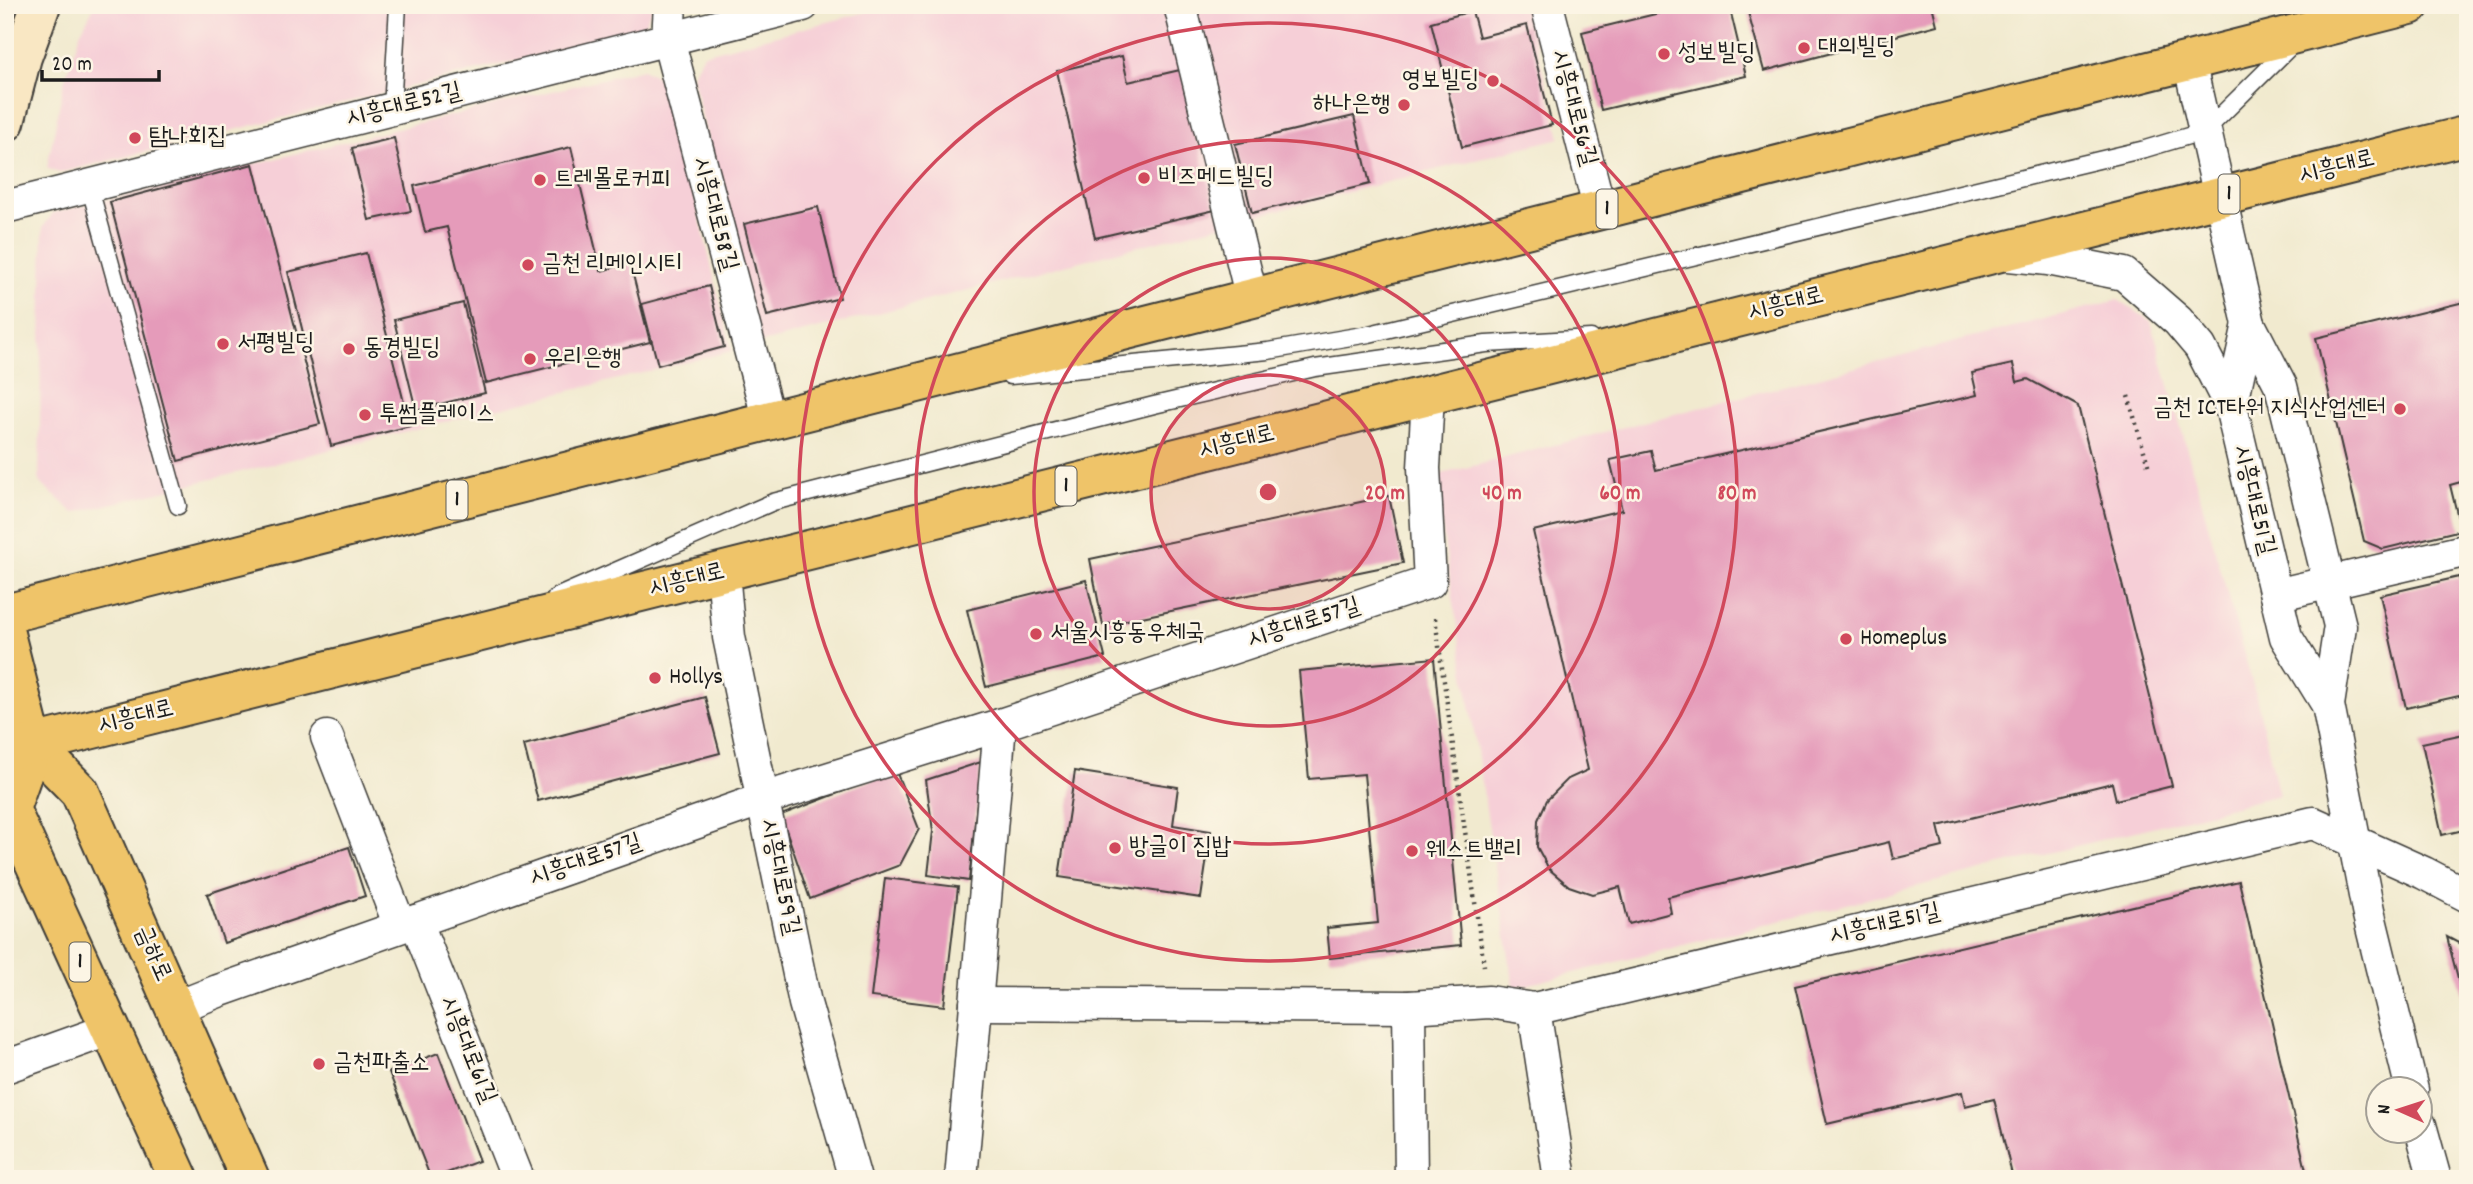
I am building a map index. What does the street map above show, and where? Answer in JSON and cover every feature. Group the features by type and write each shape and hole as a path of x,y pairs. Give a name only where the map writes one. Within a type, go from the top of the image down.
{"main road":[{"path":"5,122 22,57 41,5"},
{"name":"1","path":"5,614 2189,61 2320,21 2410,5"},
{"name":"시흥대로","path":"19,747 2468,135"},
{"path":"5,634 19,747"},
{"name":"1","path":"19,747 10,809 179,1179"},
{"name":"금하로","path":"19,747 80,792 250,1179"}],"street":[{"name":"시흥대로58길","path":"670,5 668,39 769,421"},
{"name":"시흥대로52길","path":"5,207 803,5"},
{"path":"1180,5 1252,299"},
{"name":"시흥대로56길","path":"1547,5 1600,211"},
{"name":"시흥대로51길","path":"2189,61 2249,324 2281,386 2340,626 2328,705"},
{"path":"1990,253 2048,259 2124,274 2178,321 2200,347 2231,407"},
{"name":"시흥대로51길","path":"2249,324 2231,407 2286,637 2328,705 2368,911 2409,1076"},
{"path":"1428,395 1424,468 1430,582"},
{"path":"2276,595 2468,550"},
{"name":"시흥대로59길","path":"723,572 729,637 805,1003 855,1179"},
{"name":"시흥대로57길","path":"175,1008 763,799 1000,725 1430,582"},
{"path":"961,1179 1000,725"},
{"name":"시흥대로61길","path":"327,737 518,1179"},
{"name":"시흥대로51길","path":"1409,1007 1489,1002 1534,1009 2313,823 2468,896"},
{"path":"976,1004 1409,1007 1411,1179"},
{"path":"1534,1009 1560,1179"},
{"path":"5,1067 111,1029"},
{"path":"2426,1146 2435,1179"}],"lane":[{"path":"392,109 398,5"},
{"path":"908,386 1268,351 1369,334 2145,149 2205,131 2320,21"},
{"path":"89,186 178,506"},
{"path":"464,637 774,502 1154,405 1315,368 1486,344 1668,334"}],"path":[{"path":"2128,396 2148,468"},
{"path":"1430,582 1489,1002"}],"shaded area":[{"path":"95,5 654,5 641,30 59,173 47,168 64,82 80,33"},
{"path":"894,5 1526,5 1560,138 758,344 692,76 703,54"},
{"path":"643,69 667,83 732,351 74,513 39,482 43,227 53,213"},
{"name":"Homeplus","path":"2118,300 2151,321 2256,696 2279,795 1514,988 1434,476"}],"building":[{"name":"성보빌딩","path":"1692,5 1729,5 1746,76 1601,110 1582,32"},
{"name":"대의빌딩","path":"1746,5 1932,5 1937,25 1764,71"},
{"name":"영보빌딩","path":"1472,11 1479,37 1527,25 1552,125 1462,147 1431,22"},
{"name":"비즈메드빌딩","path":"1122,56 1128,82 1180,70 1215,210 1095,238 1057,71"},
{"path":"1354,116 1370,184 1252,213 1235,144"},
{"path":"394,138 411,211 369,220 352,148"},
{"name":"금천 리메인시티","path":"571,147 601,271 630,263 650,342 486,383 447,227 425,232 414,186"},
{"name":"서평빌딩","path":"253,164 320,424 178,461 110,202"},
{"path":"818,207 840,298 767,316 744,224"},
{"name":"동경빌딩","path":"366,253 410,426 331,446 288,272"},
{"path":"709,286 724,347 658,365 642,304"},
{"name":"금천 ICT타워 지식산업센터","path":"2468,301 2468,480 2450,485 2461,530 2383,549 2364,541 2316,338"},
{"path":"463,303 485,393 416,410 394,320"},
{"name":"Homeplus","path":"2013,364 2017,382 2028,379 2078,406 2172,786 2116,800 2112,783 1938,826 1943,847 1893,859 1889,842 1668,897 1671,913 1629,924 1620,887 1592,894 1569,886 1549,869 1537,847 1538,820 1547,800 1568,779 1588,770 1533,531 1622,510 1610,460 1651,451 1656,470 1977,395 1972,373"},
{"path":"1389,496 1403,563 1103,625 1090,559"},
{"path":"2459,577 2468,619 2468,694 2406,708 2380,595"},
{"name":"서울시흥동우체국","path":"1086,580 1105,657 986,687 967,610"},
{"name":"웨스트밸리","path":"1434,658 1461,945 1330,958 1327,928 1378,923 1364,774 1309,779 1299,671"},
{"path":"705,697 720,753 538,801 524,745"},
{"path":"2468,733 2468,829 2442,835 2422,743"},
{"path":"981,762 969,881 928,875 933,831 926,780"},
{"path":"896,771 919,829 900,865 810,899 781,815"},
{"path":"1075,771 1178,787 1173,825 1211,831 1201,898 1059,877"},
{"path":"349,847 365,896 224,943 207,894"},
{"path":"885,878 958,887 944,1006 871,997"},
{"path":"2239,881 2308,1179 2013,1179 1994,1099 1965,1106 1962,1092 1827,1124 1795,986"},
{"path":"2447,937 2468,948 2468,1008 2465,1006"},
{"path":"438,1053 479,1161 431,1179 389,1072"}],"place":[{"name":"대의빌딩","path":"1804,48"},
{"name":"성보빌딩","path":"1664,54"},
{"name":"영보빌딩","path":"1493,81"},
{"name":"하나은행","path":"1404,105"},
{"name":"탐나회집","path":"135,138"},
{"name":"비즈메드빌딩","path":"1144,178"},
{"name":"트레몰로커피","path":"540,180"},
{"name":"금천 리메인시티","path":"528,265"},
{"name":"서평빌딩","path":"223,344"},
{"name":"동경빌딩","path":"349,349"},
{"name":"우리은행","path":"530,359"},
{"name":"금천 ICT타워 지식산업센터","path":"2400,409"},
{"name":"투썸플레이스","path":"365,415"},
{"name":"서울시흥동우체국","path":"1036,634"},
{"name":"Homeplus","path":"1846,639"},
{"name":"Hollys","path":"655,678"},
{"name":"방글이 집밥","path":"1115,848"},
{"name":"웨스트밸리","path":"1412,851"},
{"name":"금천파출소","path":"319,1064"}]}
